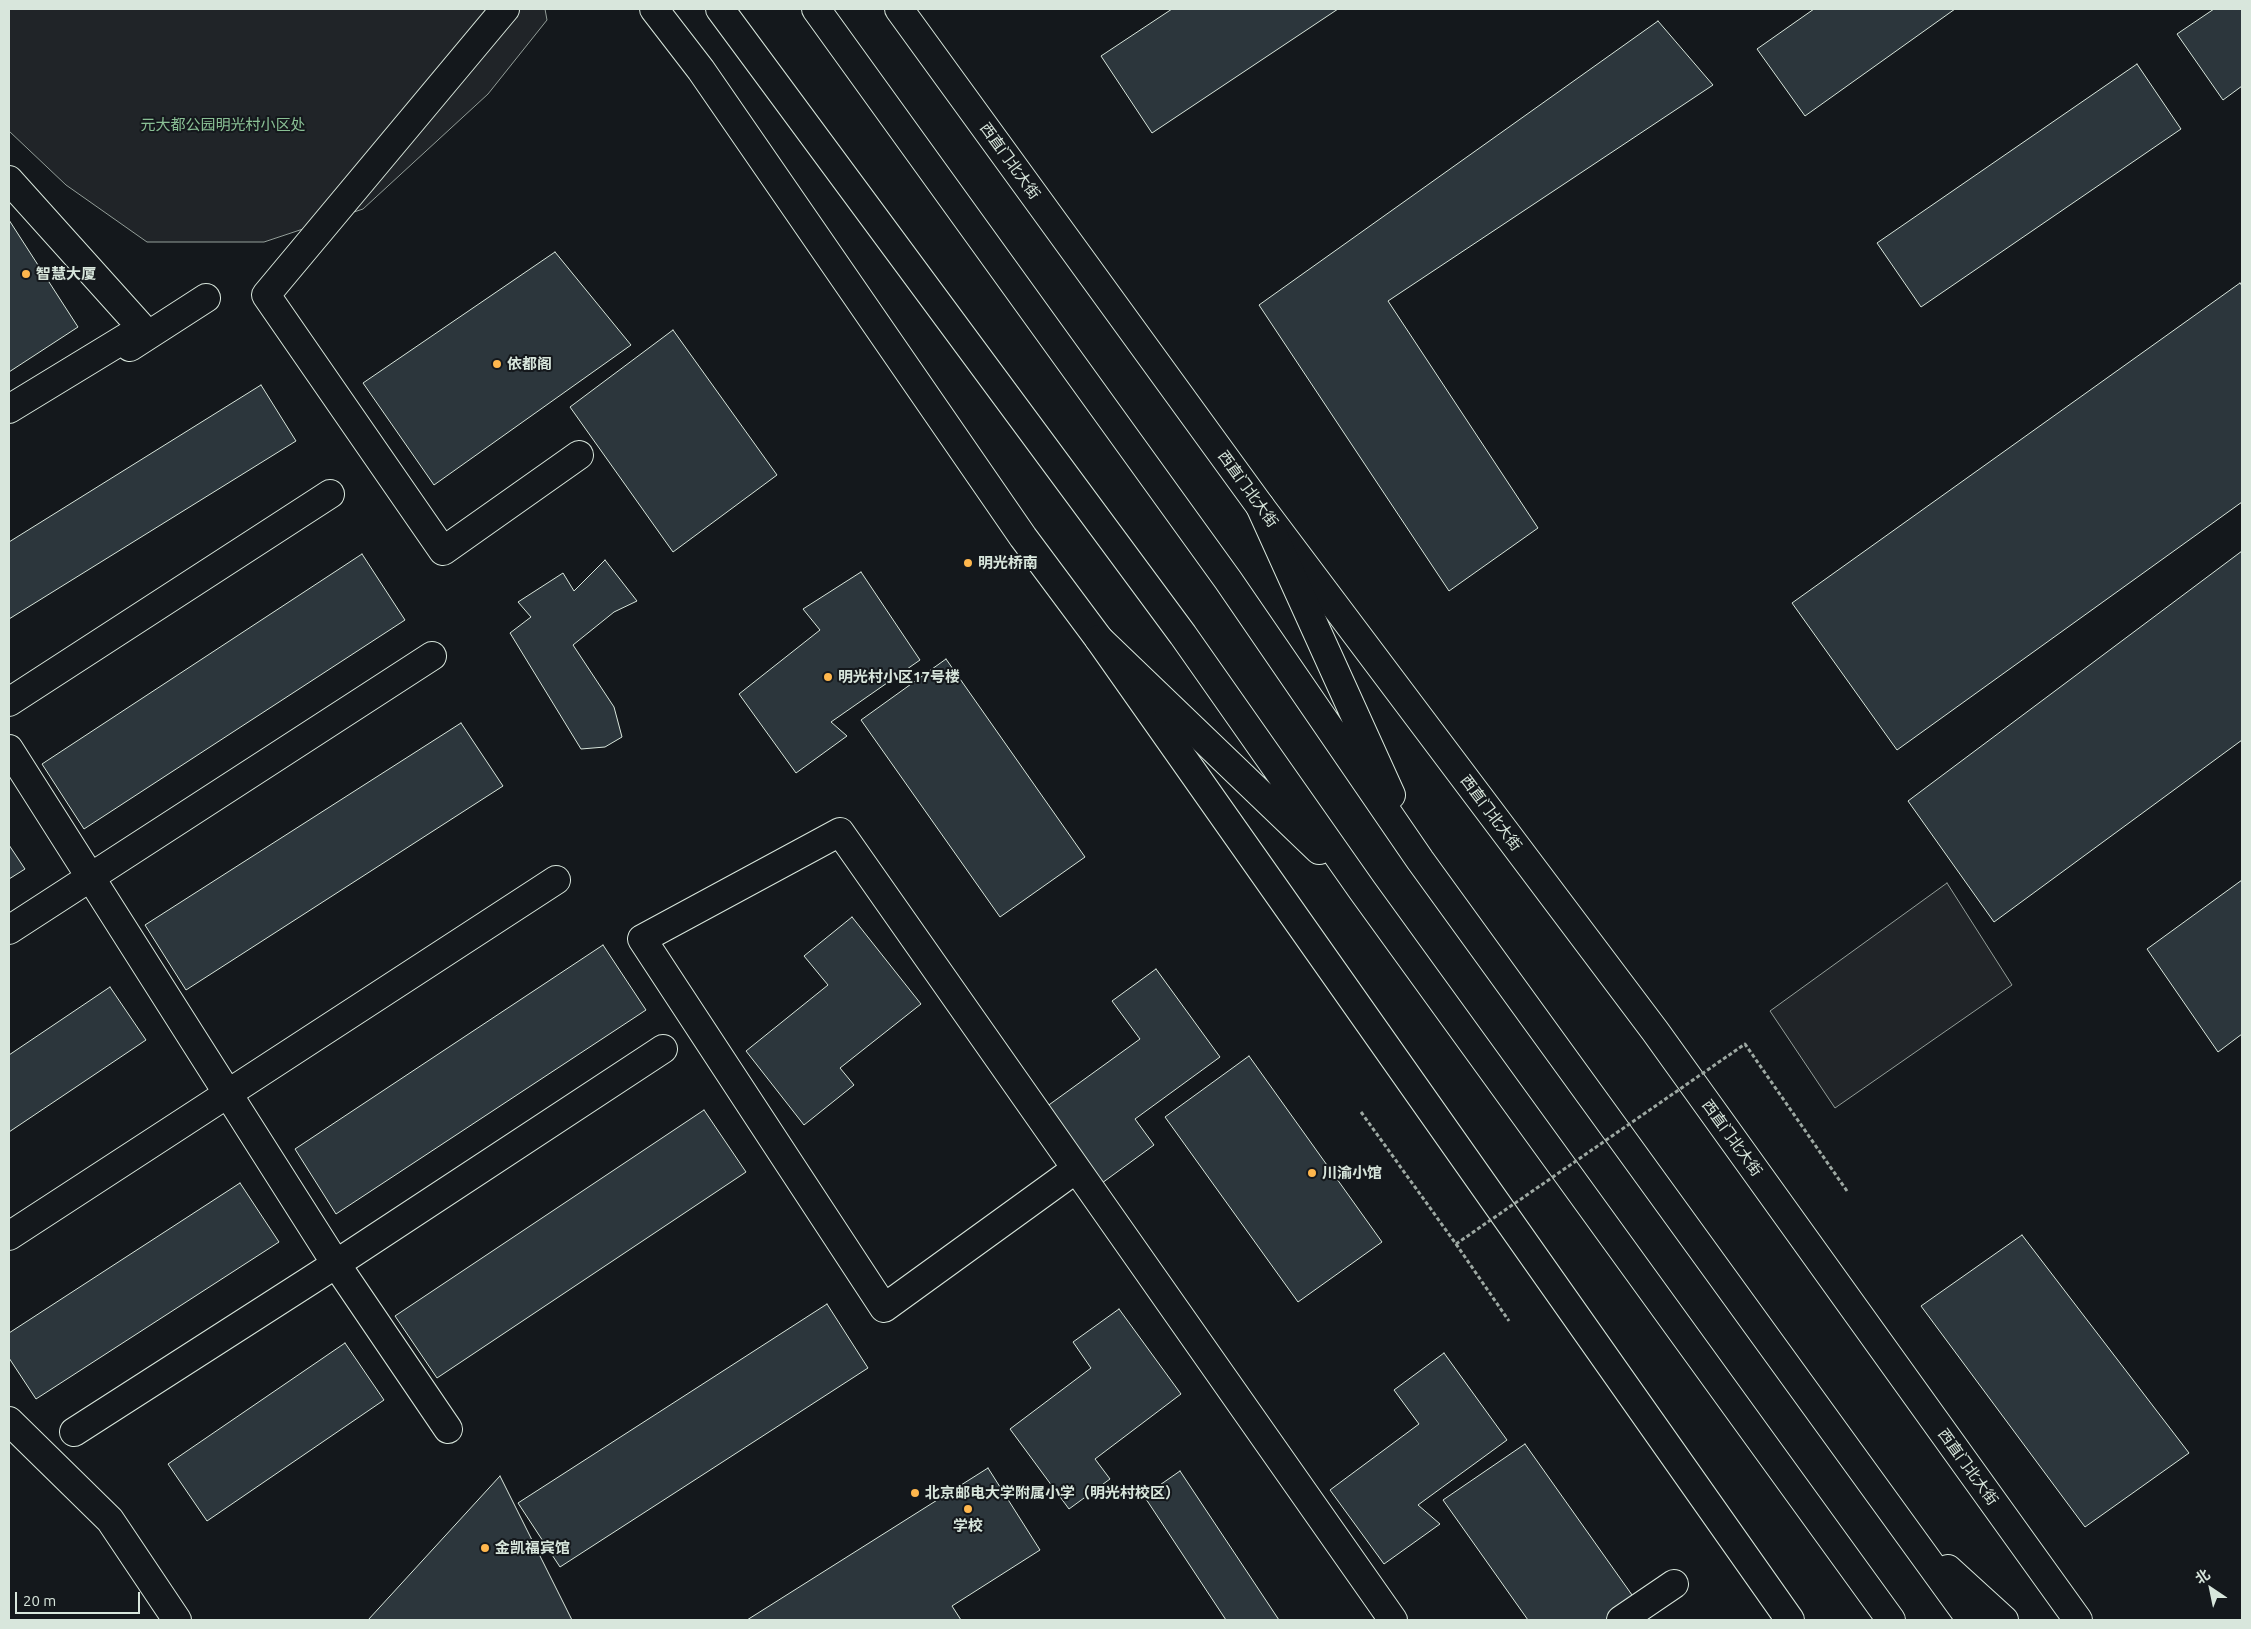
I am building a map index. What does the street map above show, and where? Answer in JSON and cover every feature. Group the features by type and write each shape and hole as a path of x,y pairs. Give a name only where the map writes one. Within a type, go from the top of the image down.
{"main road":[{"path":"505,9 266,295 443,551 579,455"},
{"path":"654,9 701,70 1023,537 1099,639 1790,1620"},
{"path":"720,9 1183,635 1362,890 1891,1620"},
{"path":"816,9 1228,580 1420,860 1971,1620"},
{"name":"西直门北大街","path":"899,9 1260,506 1655,1031 2078,1620"},
{"path":"9,180 142,328 9,409"},
{"path":"9,424 206,298"},
{"path":"9,702 330,494"},
{"path":"1260,506 1420,860"},
{"path":"1099,639 1362,890"},
{"path":"9,930 432,656"},
{"path":"9,749 336,1264 448,1429"},
{"path":"1076,1169 884,1308 642,939 840,832 1393,1620"},
{"path":"9,1236 556,880"},
{"path":"74,1432 336,1264 663,1048"},
{"path":"9,1421 110,1520 177,1620"},
{"path":"1902,1526 2004,1620"},
{"path":"1621,1620 1674,1584"},
{"path":"1868,1590 1881,1620"}],"path":[{"path":"1456,1244 1745,1044 1847,1191"},
{"path":"1361,1112 1510,1321"}],"green space":[{"name":"元大都公园明光村小区处","path":"9,9 545,9 547,20 488,94 363,209 264,242 147,242 66,185 9,131"},
{"path":"1947,883 2012,985 1835,1108 1770,1011"}],"building":[{"path":"1172,9 1338,9 1152,133 1101,56"},
{"path":"1814,9 1955,9 1805,116 1757,49"},
{"path":"2214,9 2242,9 2242,86 2223,100 2177,34"},
{"path":"1658,21 1713,85 1388,301 1538,528 1449,591 1259,305"},
{"path":"2137,64 2181,129 1921,307 1877,243"},
{"name":"智慧大厦","path":"9,220 78,327 9,372"},
{"name":"依都阁","path":"555,252 631,345 434,485 363,383"},
{"path":"2240,283 2242,286 2242,502 1897,750 1792,603"},
{"path":"673,330 777,475 673,552 570,407"},
{"path":"261,385 296,441 9,619 9,542"},
{"path":"2242,551 2242,740 1994,922 1908,801"},
{"path":"362,554 405,620 84,829 42,764"},
{"path":"605,560 637,601 614,612 573,645 614,707 622,737 605,747 581,749 510,633 531,617 518,602 563,573 574,591"},
{"name":"明光村小区17号楼","path":"861,572 920,660 831,722 847,736 796,773 739,694 820,630 803,609"},
{"path":"946,659 1085,857 1000,917 861,720"},
{"path":"461,723 503,786 186,990 145,925"},
{"path":"9,845 25,869 9,879"},
{"path":"2242,880 2242,1034 2218,1052 2147,949"},
{"path":"852,917 921,1004 840,1068 854,1085 804,1125 746,1051 828,985 804,956"},
{"path":"603,945 646,1010 336,1214 295,1149"},
{"path":"1156,969 1220,1057 1135,1119 1154,1145 1102,1183 1046,1107 1140,1039 1112,1001"},
{"path":"110,987 146,1040 9,1132 9,1055"},
{"path":"1249,1056 1382,1242 1298,1302 1165,1117"},
{"path":"704,1110 746,1172 437,1378 395,1316"},
{"path":"240,1183 279,1242 36,1399 9,1358 9,1333"},
{"path":"2022,1235 2189,1453 2085,1527 1921,1306"},
{"path":"827,1304 868,1368 560,1567 518,1503"},
{"path":"1119,1309 1181,1394 1095,1459 1110,1479 1069,1509 1010,1429 1091,1368 1073,1342"},
{"path":"345,1343 384,1400 207,1521 168,1464"},
{"path":"1444,1353 1507,1440 1418,1505 1440,1524 1384,1564 1330,1490 1419,1424 1394,1390"},
{"path":"1525,1444 1637,1602 1610,1620 1528,1620 1443,1500"},
{"name":"学校","path":"988,1468 1040,1550 952,1606 961,1620 747,1620"},
{"path":"1180,1471 1279,1620 1226,1620 1144,1496"},
{"name":"金凯福宾馆","path":"500,1476 572,1620 368,1620"}],"place":[{"name":"智慧大厦","path":"26,274"},
{"name":"依都阁","path":"497,364"},
{"name":"明光桥南","path":"968,563"},
{"name":"明光村小区17号楼","path":"828,677"},
{"name":"川渝小馆","path":"1312,1173"},
{"name":"北京邮电大学附属小学（明光村校区）","path":"915,1493"},
{"name":"学校","path":"968,1509"},
{"name":"金凯福宾馆","path":"485,1548"}]}
